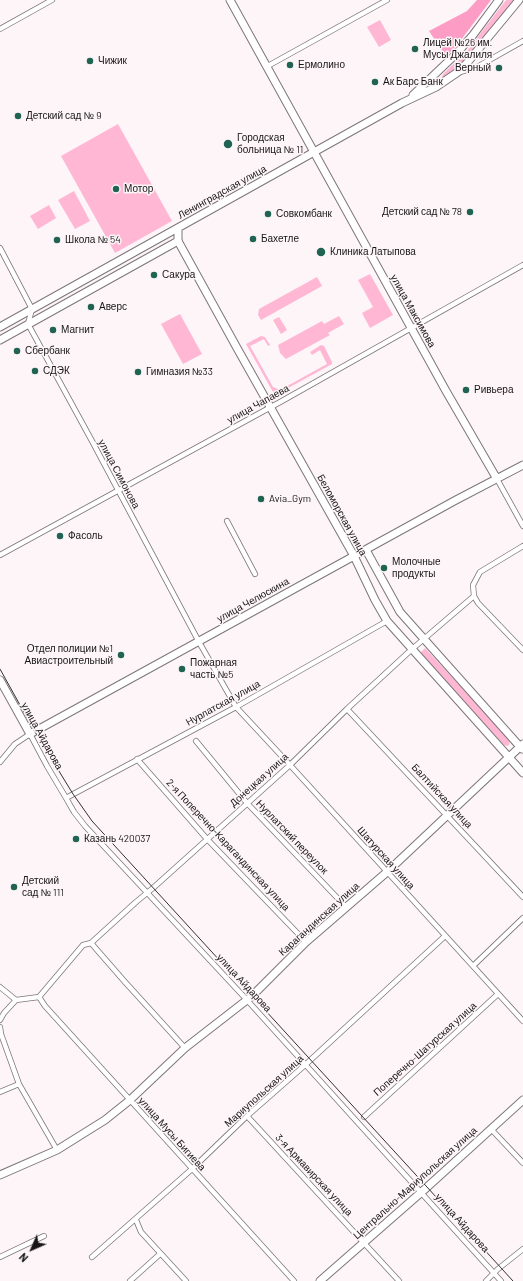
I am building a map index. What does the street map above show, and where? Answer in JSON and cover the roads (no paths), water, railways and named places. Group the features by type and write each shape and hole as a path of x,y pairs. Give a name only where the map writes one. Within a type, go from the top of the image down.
{"main road":[{"name":"улица Максимова","path":"230,0 467,430 497,479"},
{"name":"Ленинградская улица","path":"402,103 419,90 456,54 473,35 499,0"},
{"name":"Ленинградская улица","path":"0,327 402,103 436,87 458,72 478,52 519,0"},
{"name":"Ленинградская улица","path":"178,228 178,241"},
{"path":"0,340 178,241"},
{"name":"Беломорская улица","path":"178,241 354,556 387,621 411,650 523,773"},
{"name":"улица Челюскина","path":"30,734 354,556 523,466"},
{"name":"Беломорская улица","path":"366,550 400,612 423,640 522,747"},
{"name":"улица Айдарова","path":"0,680 30,734"},
{"name":"Карагандинская улица","path":"0,1175 57,1150 104,1120 130,1100 185,1048 247,1000 306,942 387,872 509,757 522,747"},
{"name":"Центрально-Мариупольская улица","path":"320,1281 421,1193 523,1100"}],"street":[{"path":"0,29 52,0"},
{"path":"266,67 387,0"},
{"name":"Ленинградская улица","path":"458,72 477,67 523,41"},
{"path":"0,248 32,310 28,324"},
{"name":"улица Чапаева","path":"0,555 412,329 523,265"},
{"name":"улица Симонова","path":"28,324 198,642 236,707"},
{"name":"улица Максимова","path":"497,479 523,526"},
{"path":"227,521 255,574"},
{"path":"523,546 480,572 472,585 474,596 478,603 523,650"},
{"name":"Донецкая улица","path":"39,997 83,945 91,943 147,894 290,765 347,709 411,650 474,596"},
{"name":"Нурлатская улица","path":"66,798 236,707 387,621"},
{"name":"Шатурская улица","path":"236,707 523,1021"},
{"name":"Балтийская улица","path":"347,709 448,815 523,897"},
{"name":"улица Челюскина","path":"0,762 15,744 30,734"},
{"name":"улица Айдарова","path":"30,734 74,812 85,826 247,1000 501,1281"},
{"name":"Нурлатский переулок","path":"196,741 247,803 346,907"},
{"name":"2-я Поперечно-Карагандинская улица","path":"137,759 207,839 306,942"},
{"path":"473,966 523,918"},
{"name":"Мариупольская улица","path":"92,1257 136,1220 247,1116 306,1065 445,936"},
{"path":"91,943 185,1048"},
{"path":"0,987 16,1000"},
{"name":"Поперечно-Шатурская улица","path":"364,1117 498,994"},
{"path":"0,1020 4,1013 16,1000 39,997"},
{"name":"улица Мусы Бигиева","path":"39,997 45,1006 294,1281"},
{"path":"0,1027 1,1034 19,1084 57,1150"},
{"path":"0,1092 19,1084"},
{"name":"3-я Армавирская улица","path":"247,1116 399,1281"},
{"path":"491,1129 523,1163"},
{"path":"136,1220 141,1232 186,1281"},
{"path":"0,1257 44,1236"},
{"path":"486,1281 523,1249"},
{"path":"130,1281 160,1254"}],"tram line":[{"path":"0,669 35,732 73,794 92,821 513,1281"}],"place":[{"name":"Лицей №26 им. Мусы Джалиля","path":"415,49"},
{"name":"Чижик","path":"90,61"},
{"name":"Ермолино","path":"290,65"},
{"name":"Верный","path":"499,68"},
{"name":"Ак Барс Банк","path":"375,82"},
{"name":"Детский сад № 9","path":"18,116"},
{"name":"Городская больница № 11","path":"228,144"},
{"name":"Мотор","path":"116,189"},
{"name":"Детский сад № 78","path":"470,212"},
{"name":"Совкомбанк","path":"268,214"},
{"name":"Бахетле","path":"253,239"},
{"name":"Школа № 54","path":"57,240"},
{"name":"Клиника Латыпова","path":"321,252"},
{"name":"Сакура","path":"154,275"},
{"name":"Аверс","path":"91,307"},
{"name":"Магнит","path":"53,330"},
{"name":"Сбербанк","path":"17,351"},
{"name":"СДЭК","path":"35,371"},
{"name":"Гимназия №33","path":"138,372"},
{"name":"Ривьера","path":"466,390"},
{"name":"Avia_Gym","path":"261,499"},
{"name":"Фасоль","path":"60,536"},
{"name":"Молочные продукты","path":"384,568"},
{"name":"Отдел полиции №1 Авиастроительный","path":"121,655"},
{"name":"Пожарная часть №5","path":"182,669"},
{"name":"Казань 420037","path":"76,839"},
{"name":"Детский сад № 111","path":"14,887"}]}
